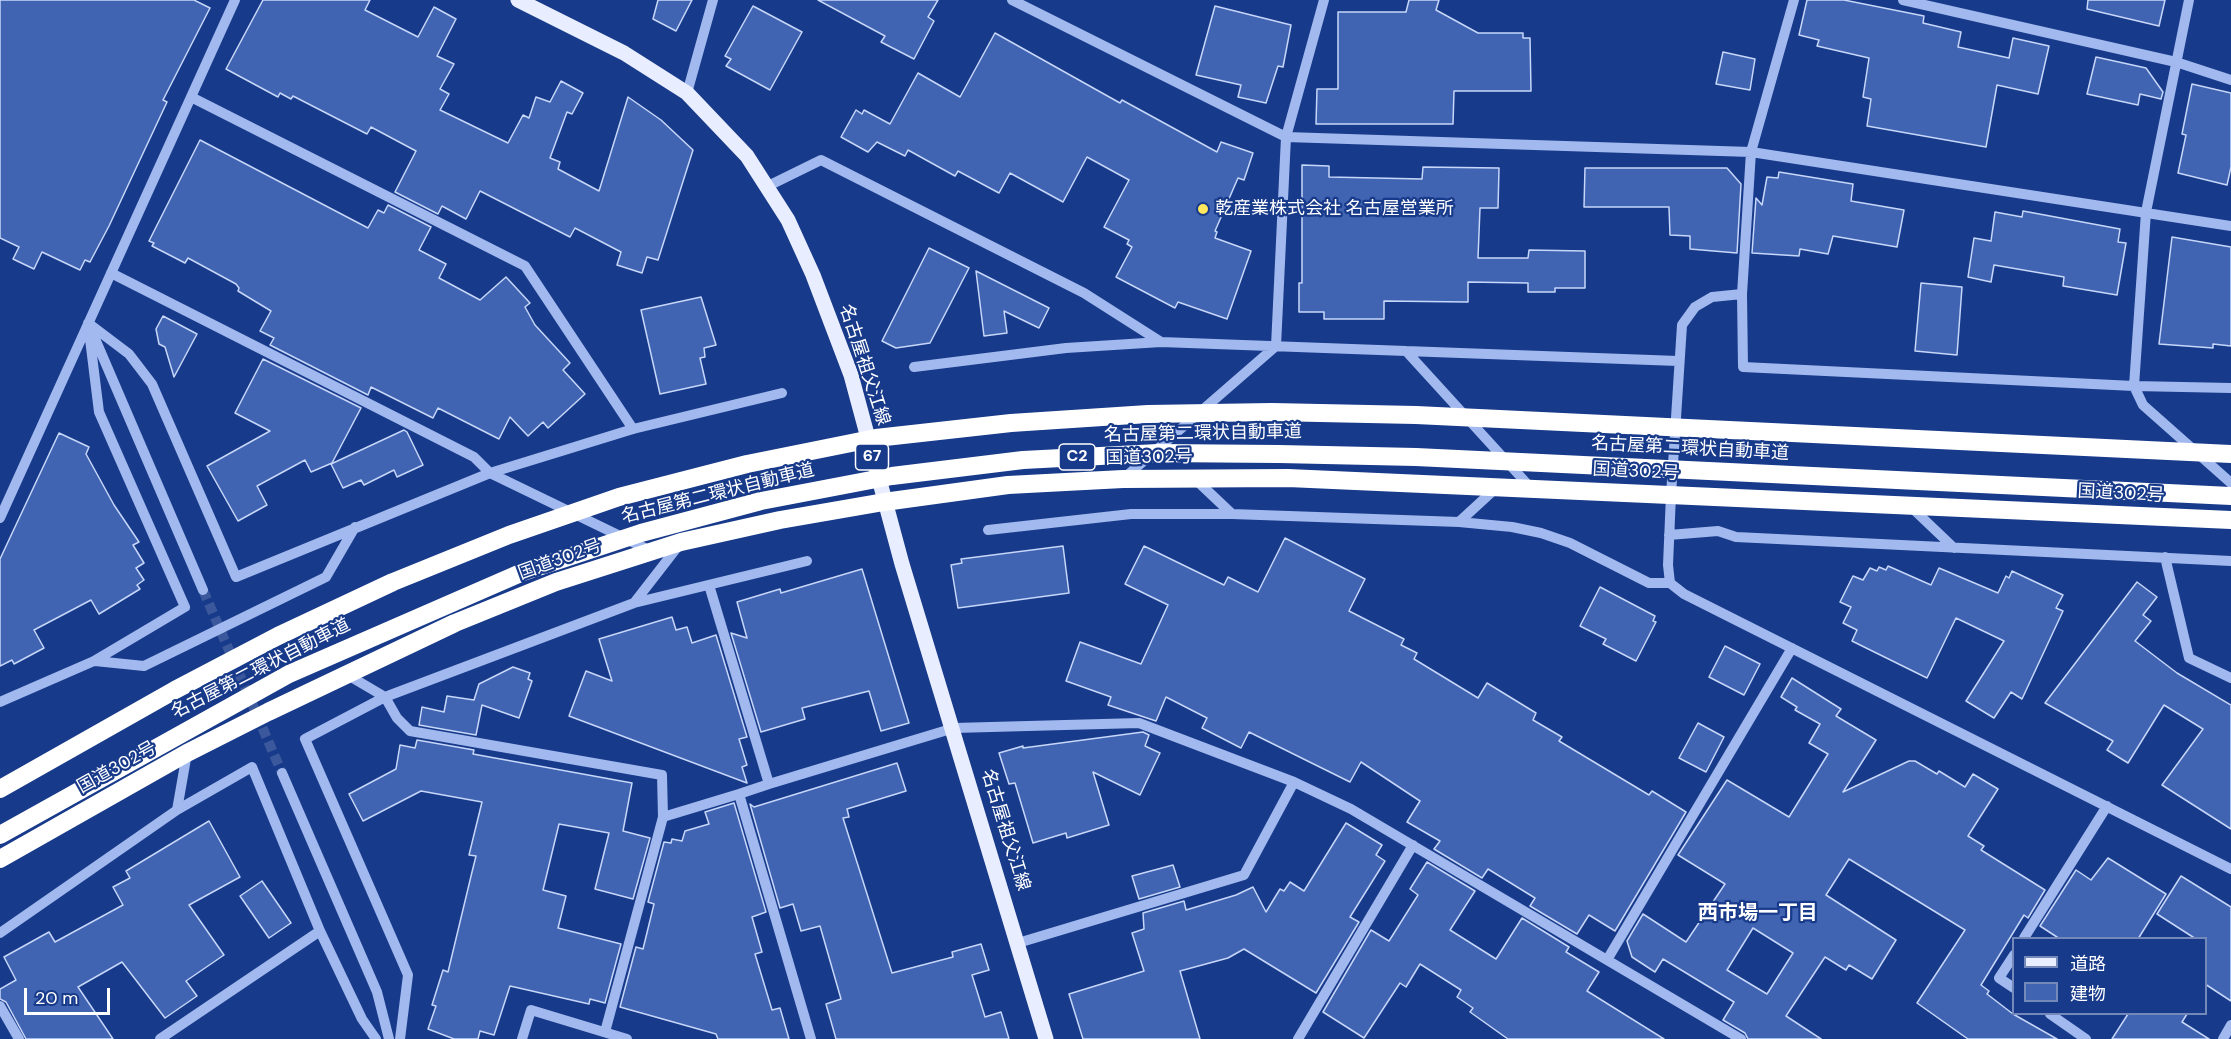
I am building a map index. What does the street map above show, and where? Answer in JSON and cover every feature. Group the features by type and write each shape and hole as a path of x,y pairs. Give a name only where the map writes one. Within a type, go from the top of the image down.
{"highway":[{"name":"名古屋第二環状自動車道","path":"0,789 175,690 278,636 393,582 498,540 619,497 747,464 876,438 1011,423 1148,414 1272,412 1416,415 2231,454"},
{"name":"名古屋第二環状自動車道","path":"0,835 288,674 523,572 641,533 740,507 892,476 1023,460 1158,453 1279,454 1440,458 2231,496"},
{"name":"国道302号","path":"0,859 187,753 455,623 556,582 681,542 780,520 884,502 1008,485 1123,479 1288,478 1499,485 2231,520"}],"main road":[{"name":"名古屋祖父江線","path":"518,0 624,53 687,93 747,156 788,220 813,275 851,375 884,502 1046,1039"}],"street":[{"path":"0,518 235,0"},
{"path":"687,93 713,0"},
{"path":"1012,0 1286,137 1751,152 2231,226"},
{"path":"1123,479 1276,346 1286,137 1324,0"},
{"path":"1794,0 1751,152 1742,294 1743,367 2134,386 2231,388"},
{"path":"1902,0 2176,62 2231,80"},
{"path":"2189,0 2146,212 2134,386 2143,405 2231,483"},
{"path":"191,97 525,266 633,429"},
{"path":"766,187 821,160 1084,294 1161,342"},
{"path":"111,273 474,457 490,473 652,551"},
{"path":"1670,583 1669,535 1682,325 1695,307 1712,297 1742,294"},
{"path":"88,323 129,354 152,384 236,577 490,473 633,429 782,393"},
{"path":"88,323 203,590"},
{"path":"0,702 94,661 185,607 99,412 88,323"},
{"path":"914,367 1066,348 1161,342 1678,361"},
{"path":"1406,351 1530,487"},
{"path":"1194,478 1232,514"},
{"path":"1459,522 1499,485"},
{"path":"1910,506 1954,548"},
{"path":"988,530 1131,514 1232,514 1459,522 1541,532 1570,543 1649,583 1670,583 1684,594 2231,869"},
{"path":"94,661 144,666 326,577 355,527"},
{"path":"1669,535 1718,531 1736,537 2231,561"},
{"path":"634,603 681,542"},
{"path":"2164,558 2189,658 2231,678"},
{"path":"400,1039 408,975 305,739 385,697 634,603 807,561"},
{"path":"710,585 769,784"},
{"path":"1607,960 1792,648"},
{"path":"346,674 385,697 397,718 410,731 662,775 663,817 605,1032"},
{"path":"663,817 954,728 1139,723 1294,782 1351,809 1741,1039"},
{"path":"177,810 187,753"},
{"path":"0,933 177,810 252,767 320,931 362,1019 376,1039"},
{"path":"282,773 377,993 389,1039"},
{"path":"1018,943 1244,875 1294,782"},
{"path":"739,794 811,1039"},
{"path":"2025,937 2108,806"},
{"path":"1298,1039 1413,845"},
{"path":"160,1039 320,931"},
{"path":"2012,957 1999,978 2012,987"},
{"path":"0,1006 19,1039"},
{"path":"522,1039 531,1010 627,1039"},
{"path":"2051,1015 2086,1039"},
{"path":"2223,1039 2231,1025"}],"building":[{"path":"0,0 194,0 210,8 163,100 167,102 109,226 90,262 85,260 80,270 42,252 34,269 13,259 19,247 0,238"},
{"path":"263,0 370,0 365,10 418,37 434,7 456,19 437,56 454,64 440,89 449,94 440,110 508,143 523,115 529,118 536,97 550,102 561,81 583,93 572,114 567,112 550,158 560,162 558,169 599,191 628,97 661,120 693,150 658,260 647,257 642,273 617,265 621,252 575,228 570,237 480,191 466,219 442,206 438,214 395,192 416,151 371,127 367,134 293,96 291,99 280,93 278,97 226,69"},
{"path":"658,0 692,0 676,31 653,19"},
{"path":"818,0 938,0 928,17 934,21 914,59 881,42 885,36"},
{"path":"1409,0 1439,0 1436,10 1478,33 1523,33 1523,38 1530,38 1531,91 1454,91 1453,124 1316,124 1317,89 1338,89 1338,12 1406,12"},
{"path":"1807,0 1844,0 1924,16 1923,23 1961,32 1958,47 2009,58 2013,38 2049,46 2038,94 1997,85 1986,147 1867,126 1871,99 1863,97 1869,58 1817,46 1819,40 1799,35"},
{"path":"2088,0 2165,0 2159,26 2087,9"},
{"path":"753,6 802,32 770,90 726,66 731,59 725,56"},
{"path":"1215,6 1291,25 1283,67 1278,66 1266,103 1238,97 1241,85 1196,75"},
{"path":"995,33 1120,103 1122,100 1217,152 1221,142 1253,153 1244,180 1238,178 1215,231 1217,232 1215,238 1251,251 1227,319 1178,302 1175,308 1116,277 1132,247 1127,244 1129,240 1104,227 1129,180 1087,157 1063,202 1010,173 999,193 958,171 955,176 908,150 905,156 877,142 868,152 841,137 856,110 862,114 864,110 890,124 918,73 960,97"},
{"path":"1723,52 1755,59 1750,90 1716,84"},
{"path":"2096,57 2146,68 2163,92 2161,99 2140,94 2138,105 2087,94"},
{"path":"2192,84 2231,93 2231,167 2227,185 2178,173 2186,135 2182,134"},
{"path":"200,140 368,228 378,210 384,213 388,205 431,227 419,250 446,264 439,278 480,300 506,277 530,303 525,307 535,325 570,363 563,370 585,394 548,428 543,422 528,436 510,417 499,439 438,408 433,418 371,387 368,395 270,345 274,338 260,331 271,311 238,291 236,284 188,258 185,263 152,246 154,243 149,241"},
{"path":"1302,165 1329,166 1329,177 1422,179 1423,167 1499,168 1498,208 1480,208 1478,258 1528,258 1529,250 1585,251 1585,288 1555,288 1555,292 1528,292 1528,283 1468,282 1468,302 1384,301 1384,319 1324,319 1324,312 1299,312 1299,283 1302,283"},
{"path":"1585,168 1727,168 1741,184 1737,253 1690,249 1690,236 1670,235 1669,207 1584,207"},
{"path":"1779,172 1853,184 1851,201 1904,210 1897,247 1833,236 1828,254 1800,249 1799,256 1752,253 1756,198 1762,205 1767,177 1778,178"},
{"path":"2023,211 2120,229 2118,242 2126,243 2117,295 2063,286 2064,277 1994,265 1991,282 1968,277 1974,238 1991,241 1995,212 2022,217"},
{"path":"2172,237 2231,247 2231,346 2213,344 2213,348 2159,344"},
{"path":"929,248 969,268 930,343 896,348 882,341"},
{"path":"976,271 1049,308 1039,328 1004,311 1007,333 984,336"},
{"path":"1921,283 1962,287 1957,355 1915,351"},
{"path":"701,297 716,345 704,348 705,357 700,358 706,384 660,394 641,310"},
{"path":"163,316 197,334 174,377 165,347 159,344 156,329"},
{"path":"263,359 361,408 332,463 311,472 305,460 257,486 267,505 238,521 207,466 270,431 235,413"},
{"path":"404,430 423,465 397,477 394,470 364,485 361,480 343,488 331,464"},
{"path":"59,433 89,447 86,454 114,505 139,542 133,545 144,563 136,568 144,580 137,585 140,589 99,614 91,600 34,630 44,648 14,664 12,660 0,666 0,559"},
{"path":"1285,538 1365,579 1349,611 1404,639 1401,645 1417,653 1414,659 1478,698 1487,683 1536,713 1533,720 1562,737 1559,741 1649,795 1652,791 1686,812 1615,931 1589,915 1577,934 1530,906 1535,898 1488,869 1482,878 1434,849 1440,841 1407,822 1420,801 1361,762 1350,782 1249,732 1241,748 1202,728 1207,718 1166,697 1156,721 1108,705 1111,697 1066,681 1080,642 1141,664 1168,605 1125,584 1144,546 1224,585 1228,577 1258,592"},
{"path":"1063,546 1069,593 958,608 951,565 962,563 961,559"},
{"path":"1888,566 1931,585 1939,568 1998,593 2006,576 2009,578 2012,571 2063,595 2056,608 2063,611 2022,699 2011,692 1994,718 1966,701 2004,641 1956,618 1927,678 1852,641 1857,630 1843,623 1851,607 1840,602 1853,576 1863,580 1870,568 1877,571 1879,567 1886,570"},
{"path":"862,569 909,723 881,731 869,691 802,708 805,719 761,732 731,633 747,638 737,602 780,589 781,593"},
{"path":"2137,582 2157,597 2143,615 2151,621 2135,641 2177,673 2231,705 2231,829 2162,785 2203,729 2164,705 2128,763 2107,750 2113,741 2045,703"},
{"path":"1600,587 1655,616 1653,621 1656,622 1636,661 1603,644 1606,639 1580,626"},
{"path":"672,617 676,630 687,627 692,643 716,635 747,737 739,739 747,765 742,767 747,783 569,716 586,671 612,681 599,639"},
{"path":"1725,646 1760,664 1744,695 1709,677"},
{"path":"513,667 530,673 528,679 532,681 519,718 482,705 476,735 419,725 422,707 444,712 447,696 474,700 479,684"},
{"path":"1792,678 1841,709 1836,716 1876,740 1843,792 1909,761 1915,761 1937,774 1939,771 1965,787 1973,774 1998,789 1968,836 1984,846 1981,850 2045,890 2028,918 2024,915 1981,985 1989,991 1987,994 2012,1015 2057,1039 1968,1039 1917,1003 1965,930 1849,859 1826,895 1896,940 1872,979 1849,965 1846,970 1825,957 1786,1016 1821,1039 1748,1039 1745,1033 1723,1020 1734,1002 1663,959 1655,972 1632,957 1627,941 1643,914 1686,942 1725,884 1678,855 1727,780 1789,817 1828,754 1809,743 1820,724 1795,710 1797,707 1781,697","holes":["1753,928 1793,953 1767,994 1727,970"]},
{"path":"1698,723 1724,737 1706,772 1679,758"},
{"path":"1143,732 1149,735 1145,746 1160,753 1140,795 1093,772 1109,825 1067,838 1066,833 1033,843 1015,783 1009,784 999,753 1023,746 1023,748"},
{"path":"417,740 474,750 473,754 632,783 623,831 650,838 633,899 595,889 609,833 559,824 543,890 566,896 558,928 621,944 605,1003 590,999 589,1004 510,986 494,1035 480,1031 478,1039 454,1039 428,1029 436,1006 432,1005 443,970 448,972 476,856 469,855 482,802 421,791 363,821 349,794 396,769 400,745 415,748"},
{"path":"897,763 906,791 847,809 849,817 843,818 892,973 953,957 952,952 981,944 989,970 972,975 985,1017 1001,1012 1009,1039 836,1039 826,1004 841,999 820,926 801,931 793,904 780,908 750,804 754,807"},
{"path":"734,803 766,912 752,917 762,952 755,954 772,1010 780,1008 789,1039 718,1039 716,1034 620,1007 636,947 643,949 654,904 648,902 664,842 671,843 672,839 682,841 685,831 709,824 705,812"},
{"path":"209,821 240,877 189,905 224,955 186,981 197,996 165,1018 122,962 78,987 113,1039 26,1039 6,1002 0,999 0,989 16,980 4,957 49,932 55,942 123,905 113,887 130,878 126,871"},
{"path":"1346,823 1382,845 1376,855 1385,861 1350,917 1359,922 1316,993 1244,949 1228,958 1180,971 1200,1039 1083,1039 1069,994 1144,971 1132,933 1144,929 1143,913 1184,901 1186,910 1236,895 1253,887 1266,912 1280,889 1284,891 1290,882 1304,891"},
{"path":"2108,858 2166,894 2139,937 2057,937 2040,926 2076,870 2091,880"},
{"path":"1427,862 1475,891 1450,930 1496,959 1522,918 1569,947 1566,952 1599,972 1587,991 1664,1039 1508,1039 1470,1012 1473,1008 1457,997 1461,990 1420,964 1406,987 1400,983 1364,1038 1323,1012 1371,930 1389,941 1418,895 1410,889"},
{"path":"1173,865 1180,887 1139,899 1132,876"},
{"path":"2181,876 2231,907 2231,1001 2207,985 2207,937 2193,937 2157,914"},
{"path":"262,881 291,923 269,938 240,896"},
{"path":"2127,1015 2186,1015 2182,1022 2209,1039 2112,1039"}],"tunnel":[{"path":"203,590 282,773"}],"place":[{"name":"乾産業株式会社 名古屋営業所","path":"1203,209"}],"district":[{"name":"西市場一丁目","path":"1758,914"}]}
